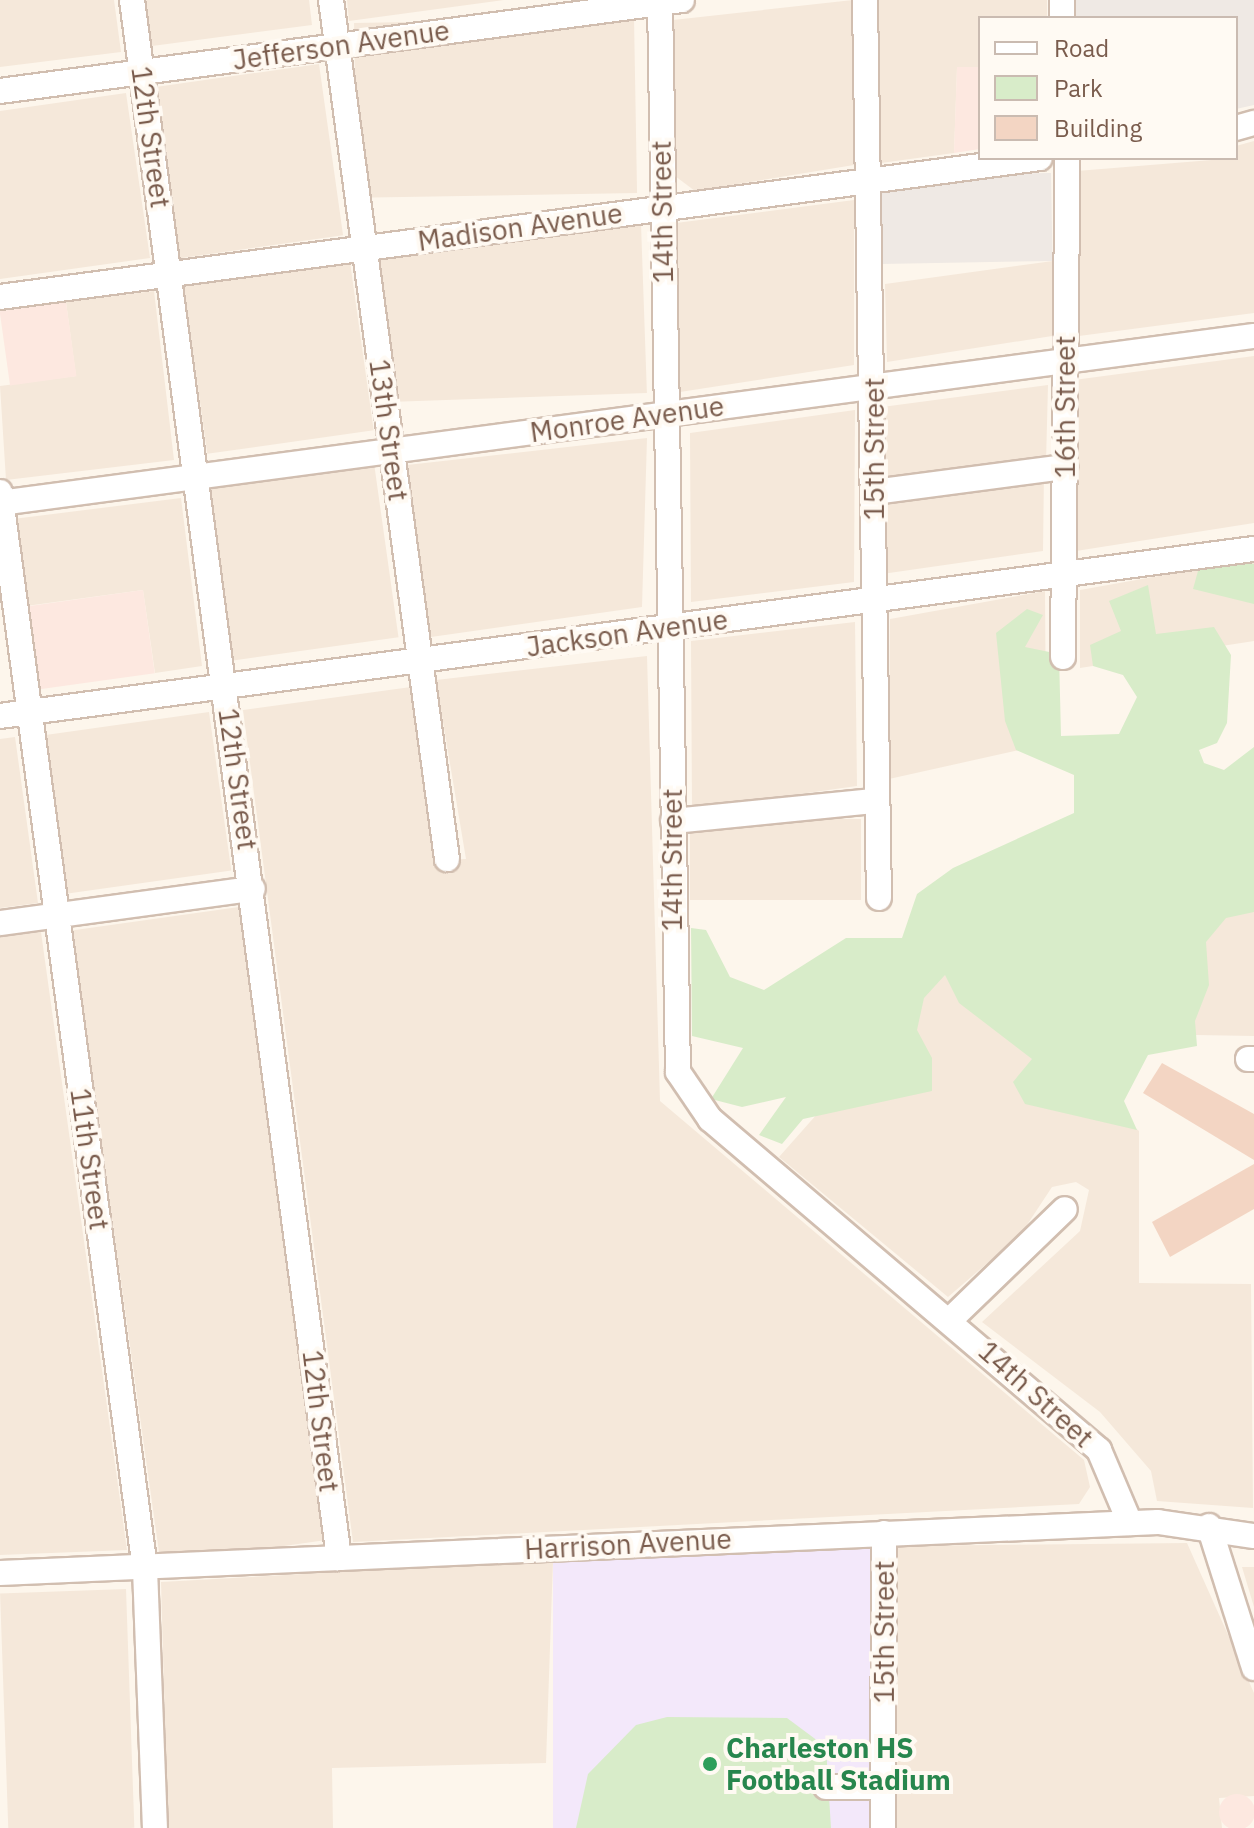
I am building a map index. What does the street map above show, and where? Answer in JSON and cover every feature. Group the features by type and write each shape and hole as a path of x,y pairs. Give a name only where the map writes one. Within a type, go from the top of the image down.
{"street":[{"name":"12th Street","path":"132,0 253,889 339,1558"},
{"name":"13th Street","path":"331,0 447,859"},
{"name":"15th Street","path":"865,0 874,386 874,801 879,898"},
{"name":"Jefferson Avenue","path":"0,91 667,1"},
{"name":"14th Street","path":"667,1 660,209 668,413 673,1042 690,1096 1099,1450 1130,1523"},
{"name":"Madison Avenue","path":"0,297 1025,160"},
{"name":"16th Street","path":"1063,657 1067,160"},
{"name":"Monroe Avenue","path":"0,499 197,477 1254,336"},
{"path":"874,492 1065,467"},
{"name":"11th Street","path":"0,499 145,1569 155,1828"},
{"name":"Jackson Avenue","path":"0,716 1254,549"},
{"path":"673,821 874,801"},
{"path":"0,923 253,889"},
{"path":"951,1319 1065,1209"},
{"name":"Harrison Avenue","path":"0,1573 145,1569 1130,1523 1209,1526 1254,1536"},
{"path":"1209,1526 1254,1668"},
{"name":"15th Street","path":"883,1828 884,1533"},
{"path":"826,1787 883,1787"}],"shaded area":[{"path":"0,0 114,0 121,52 0,67"},
{"path":"146,0 309,0 312,25 152,46"},
{"path":"347,0 504,0 349,21"},
{"path":"853,0 854,165 695,191 675,176 673,20"},
{"path":"877,0 1047,0 1047,16 978,16 978,67 957,68 954,153 881,163"},
{"path":"1075,0 1254,0 1254,105 1238,109 1238,16 1075,16"},
{"path":"634,18 637,193 357,198 354,23"},
{"path":"319,64 343,235 180,258 156,87"},
{"path":"957,67 978,67 978,149 954,153"},
{"path":"126,93 150,258 0,279 0,111"},
{"path":"1254,141 1254,313 1079,336 1077,171 1238,160 1238,145"},
{"path":"1051,173 1053,261 882,264 880,176"},
{"path":"854,200 854,365 680,392 676,223"},
{"path":"641,224 647,393 382,402 376,233"},
{"path":"1053,261 1052,336 887,362 885,284"},
{"path":"350,262 374,430 207,454 184,285"},
{"path":"154,291 174,460 6,480 0,386 76,376 66,302"},
{"path":"66,302 76,376 10,386 0,311"},
{"path":"1254,356 1254,523 1076,551 1074,380"},
{"path":"1048,385 1046,462 880,486 882,407"},
{"path":"855,410 854,582 691,602 690,433"},
{"path":"647,438 642,607 431,637 407,465"},
{"path":"374,463 398,637 233,661 209,486"},
{"path":"1044,472 1043,551 882,574 882,494"},
{"path":"181,498 202,666 155,673 143,590 26,606 13,519"},
{"path":"1254,559 1254,641 1080,668 1080,590"},
{"path":"143,590 155,673 38,690 26,606"},
{"path":"1045,591 1046,744 889,779 890,619"},
{"path":"855,622 857,786 692,809 691,641"},
{"path":"647,656 660,1101 1084,1460 1090,1487 1079,1504 353,1542 243,710 411,687 435,860 466,859 436,680"},
{"path":"209,712 231,870 68,893 46,735"},
{"path":"15,737 38,903 0,908 0,739"},
{"path":"690,819 861,819 861,900 690,900"},
{"path":"1254,840 1254,1036 1139,1034"},
{"path":"239,907 328,1540 161,1563 72,931"},
{"path":"41,932 127,1550 0,1555 0,937"},
{"path":"948,966 1139,1131 1139,1283 1251,1284 1253,1508 1157,1501 1151,1471 1100,1412 982,1322 1080,1231 1089,1190 1076,1182 1052,1187 1021,1234 948,1297 779,1157"},
{"path":"1187,1543 1254,1693 1254,1796 1219,1798 1222,1828 884,1828 884,1546"},
{"path":"553,1546 884,1546 884,1828 553,1828"},
{"path":"553,1560 546,1763 332,1768 333,1828 168,1828 161,1582"},
{"path":"1242,1567 1254,1567 1254,1607"},
{"path":"126,1589 134,1828 8,1828 0,1593"},
{"path":"1230,1795 1244,1795 1254,1805 1254,1819 1244,1829 1230,1829 1220,1819 1220,1805"}],"green space":[{"path":"1223,558 1254,564 1254,604 1193,589 1198,571"},
{"path":"1148,585 1156,634 1214,627 1231,655 1227,723 1217,743 1199,750 1204,763 1224,770 1254,747 1254,912 1226,918 1206,942 1209,985 1195,1021 1197,1046 1148,1055 1124,1101 1137,1130 1025,1104 1013,1082 1032,1059 959,1003 945,975 924,998 917,1030 932,1058 932,1091 803,1119 782,1144 759,1135 786,1097 742,1107 711,1099 743,1048 692,1036 691,928 706,930 730,977 764,990 846,938 902,938 917,894 953,868 1074,813 1074,775 1016,750 1005,721 996,633 1027,609 1043,615 1025,647 1059,654 1061,736 1119,734 1137,697 1123,675 1093,666 1090,645 1121,631 1109,601"},
{"name":"Charleston HS Football Stadium","path":"667,1717 787,1718 826,1747 831,1828 576,1828 588,1774 636,1725"}],"building":[{"path":"1162,1063 1254,1114 1254,1160 1143,1093"},
{"path":"1254,1164 1254,1209 1170,1257 1152,1222"}],"place":[{"name":"Charleston HS Football Stadium","path":"710,1764"}]}
